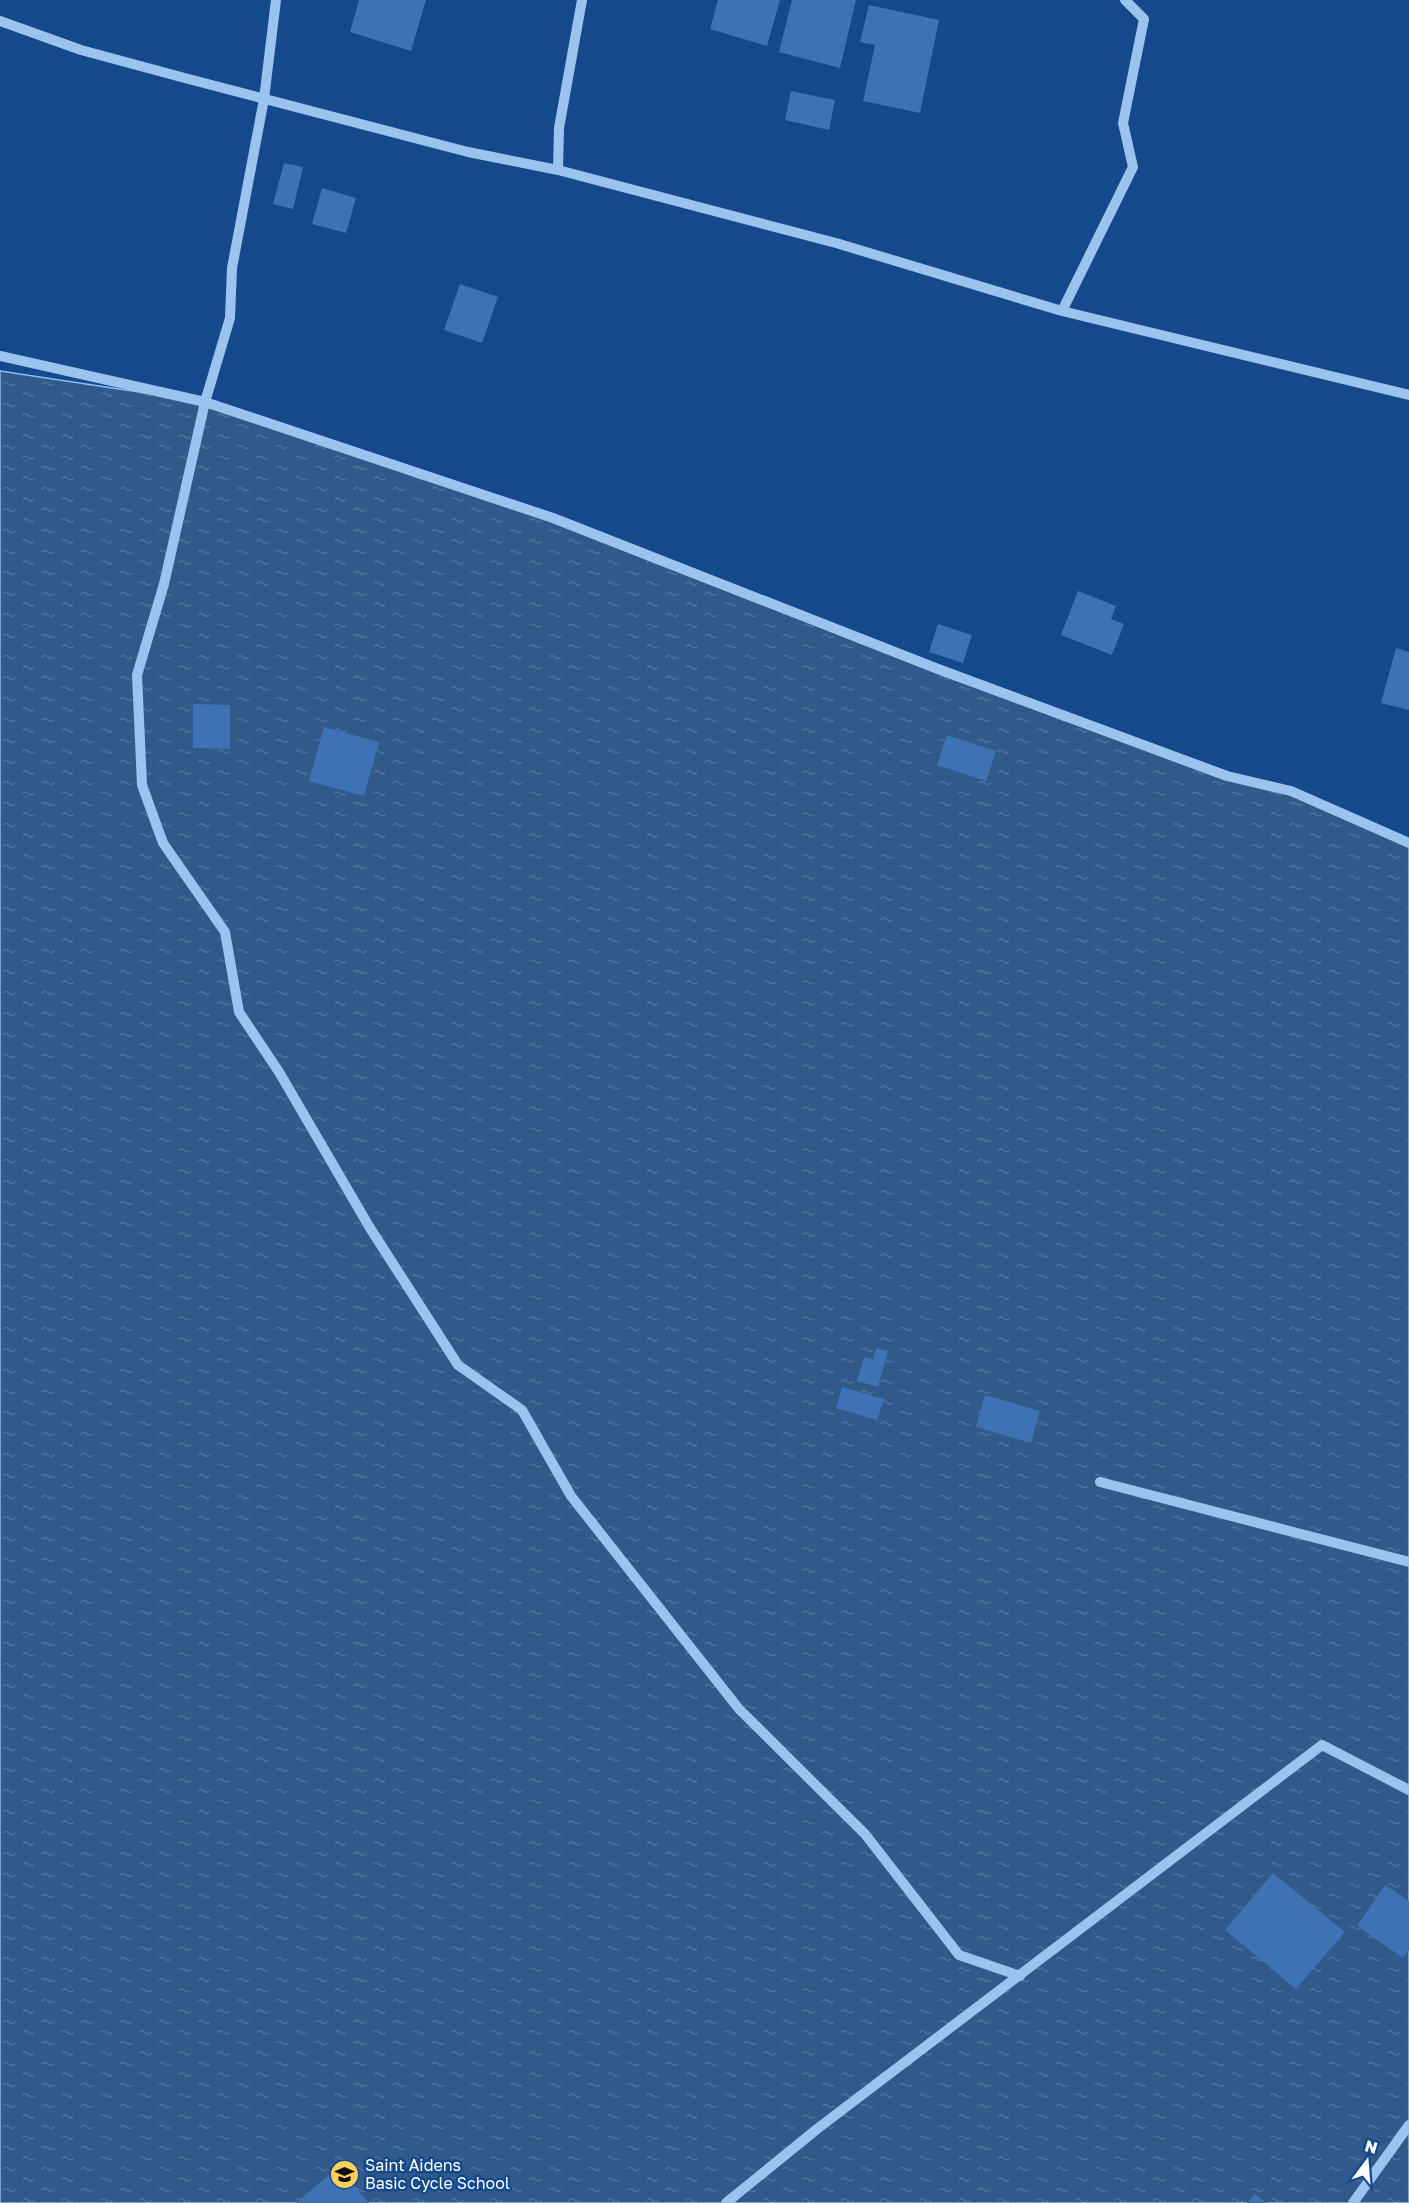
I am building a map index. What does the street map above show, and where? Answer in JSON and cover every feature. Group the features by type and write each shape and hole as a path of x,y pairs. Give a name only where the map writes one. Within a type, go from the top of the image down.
{"street":[{"path":"276,0 264,99 232,268 230,318 205,402 164,584 137,675 142,785 163,843 225,932 239,1012 279,1072 370,1228 458,1365 522,1410 571,1496 739,1709 865,1834 958,1955 1020,1976"},
{"path":"558,170 560,128 582,0"},
{"path":"1062,311 1133,167 1123,123 1144,19 1125,0"},
{"path":"0,21 81,50 468,152 558,170 836,243 1062,311 1409,395"},
{"path":"0,356 205,402 553,518 927,664 1227,776 1290,791 1409,843"},
{"path":"1100,1482 1409,1562"},
{"path":"726,2203 817,2129 1322,1745 1409,1790"},
{"path":"1353,2203 1409,2125"}],"water":[{"path":"0,371 205,402 553,518 1227,776 1291,791 1409,843 1409,2203 0,2203"}],"building":[{"path":"359,0 426,0 411,51 350,32"},
{"path":"718,0 780,0 767,46 710,29"},
{"path":"792,0 856,0 840,68 779,52"},
{"path":"869,5 939,20 920,113 863,101 875,45 860,42"},
{"path":"791,91 835,100 829,130 785,120"},
{"path":"284,163 303,167 293,209 273,204"},
{"path":"322,188 356,198 346,233 312,224"},
{"path":"460,284 498,297 482,343 444,330"},
{"path":"1078,591 1116,606 1111,619 1124,624 1112,655 1061,635"},
{"path":"938,624 972,635 963,663 929,652"},
{"path":"1396,648 1409,652 1409,710 1381,703"},
{"path":"193,704 230,705 230,749 193,748"},
{"path":"324,727 379,742 364,796 309,781"},
{"path":"947,735 996,751 986,781 937,765"},
{"path":"876,1348 888,1351 878,1387 857,1381 864,1357 873,1359"},
{"path":"842,1387 884,1399 877,1420 836,1408"},
{"path":"985,1395 1040,1411 1031,1443 976,1427"},
{"path":"1273,1873 1345,1932 1296,1989 1225,1930"},
{"path":"1385,1885 1409,1901 1409,1950 1403,1958 1357,1926"},
{"path":"338,2167 369,2203 296,2203"},
{"path":"1255,2194 1267,2203 1247,2203"}],"place":[{"name":"Saint Aidens Basic Cycle School","path":"344,2174"}]}
